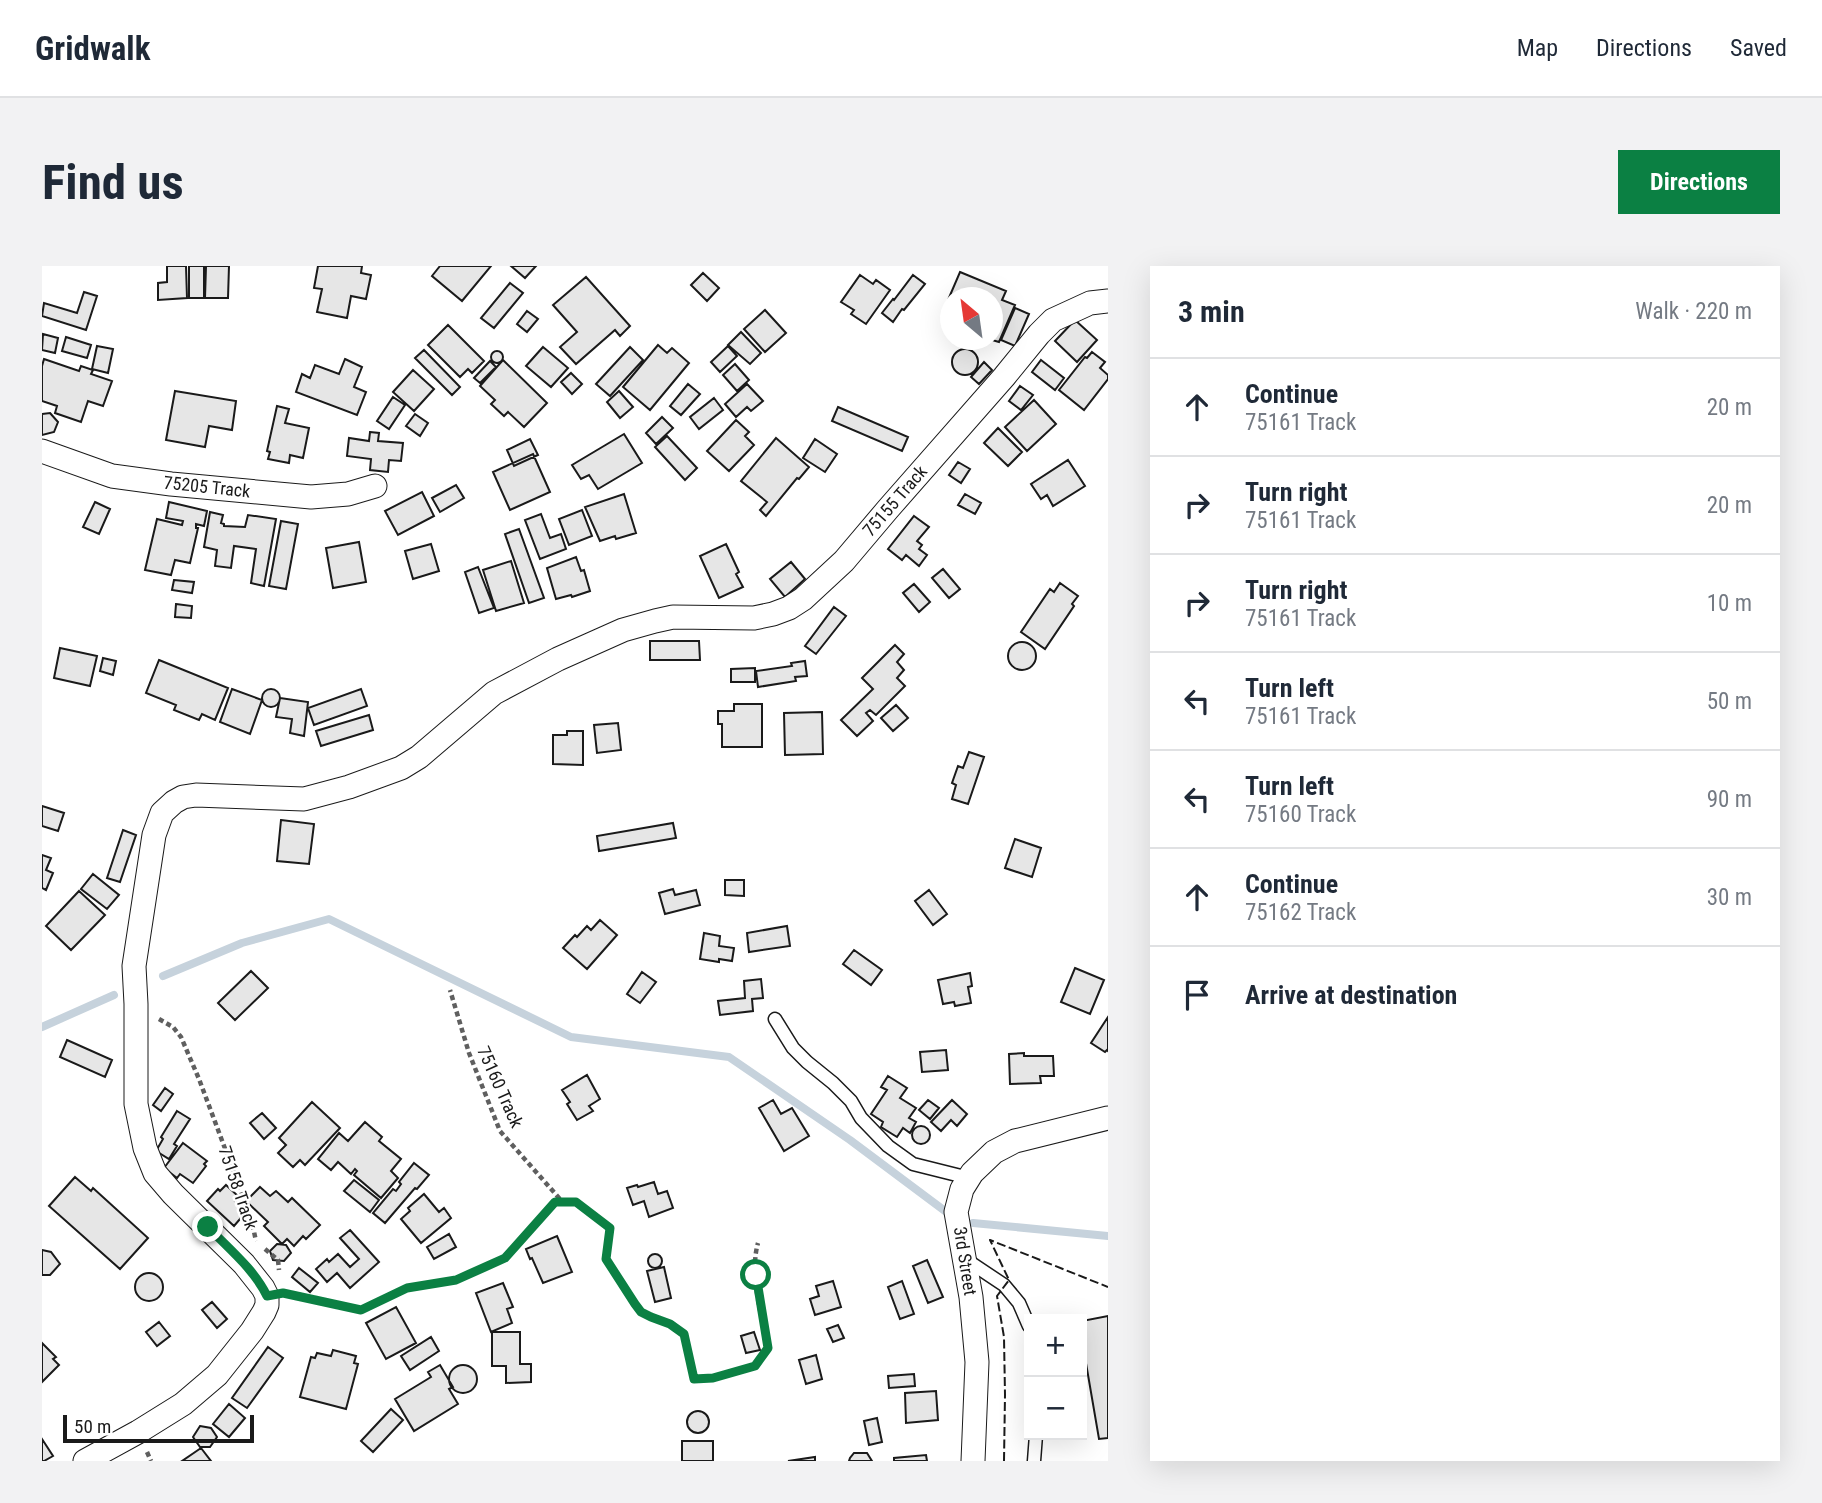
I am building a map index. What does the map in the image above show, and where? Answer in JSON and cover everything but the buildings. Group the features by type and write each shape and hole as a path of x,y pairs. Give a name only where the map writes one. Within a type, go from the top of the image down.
{"street":[{"name":"75155 Track","path":"275,1295 173,1194 155,1173 145,1149 136,1104 134,967 154,835 162,813 183,797 196,795 304,799 349,787 401,768 419,757 494,693 558,659 622,631 673,617 754,618 789,608 844,561 1053,320 1090,303 1108,301"},
{"name":"75205 Track","path":"42,452 112,476 171,484 311,497 348,494 375,486"},
{"name":"3rd Street","path":"973,1461 977,1362 971,1297 956,1212 962,1189 994,1152 1014,1142 1108,1118"},
{"path":"85,1461 183,1404 217,1375 275,1295"}],"lane":[{"path":"775,1019 793,1048 833,1083 888,1146 913,1164 969,1178"},
{"path":"964,1259 1004,1285 1019,1303 1024,1314"},
{"path":"1034,1461 1036,1440"}],"path":[{"name":"75160 Track","path":"450,990 468,1052 500,1131 559,1198 555,1202"},
{"name":"75158 Track","path":"136,1004 173,1027 181,1037 251,1218 256,1240 278,1260 279,1271"},
{"path":"275,1295 361,1310 407,1288 456,1280 505,1258 555,1202 576,1202 610,1228 606,1259 641,1312 670,1324 684,1334 694,1379 713,1378 755,1366 768,1348 756,1275 758,1243"}],"waterway":[{"path":"163,976 242,943 329,919 571,1037 729,1057 850,1140 949,1214"},
{"path":"42,1027 114,995"},
{"path":"973,1223 1108,1236"}],"fence":[{"path":"1004,1461 1004,1337 997,1296 1009,1280 990,1240 1108,1287"}],"route":[{"path":"208,1227 244,1264 267,1296 283,1293 361,1310 407,1288 456,1280 505,1258 555,1202 576,1202 610,1228 606,1259 641,1312 670,1324 684,1334 694,1379 713,1378 755,1366 768,1348 756,1275"}]}
